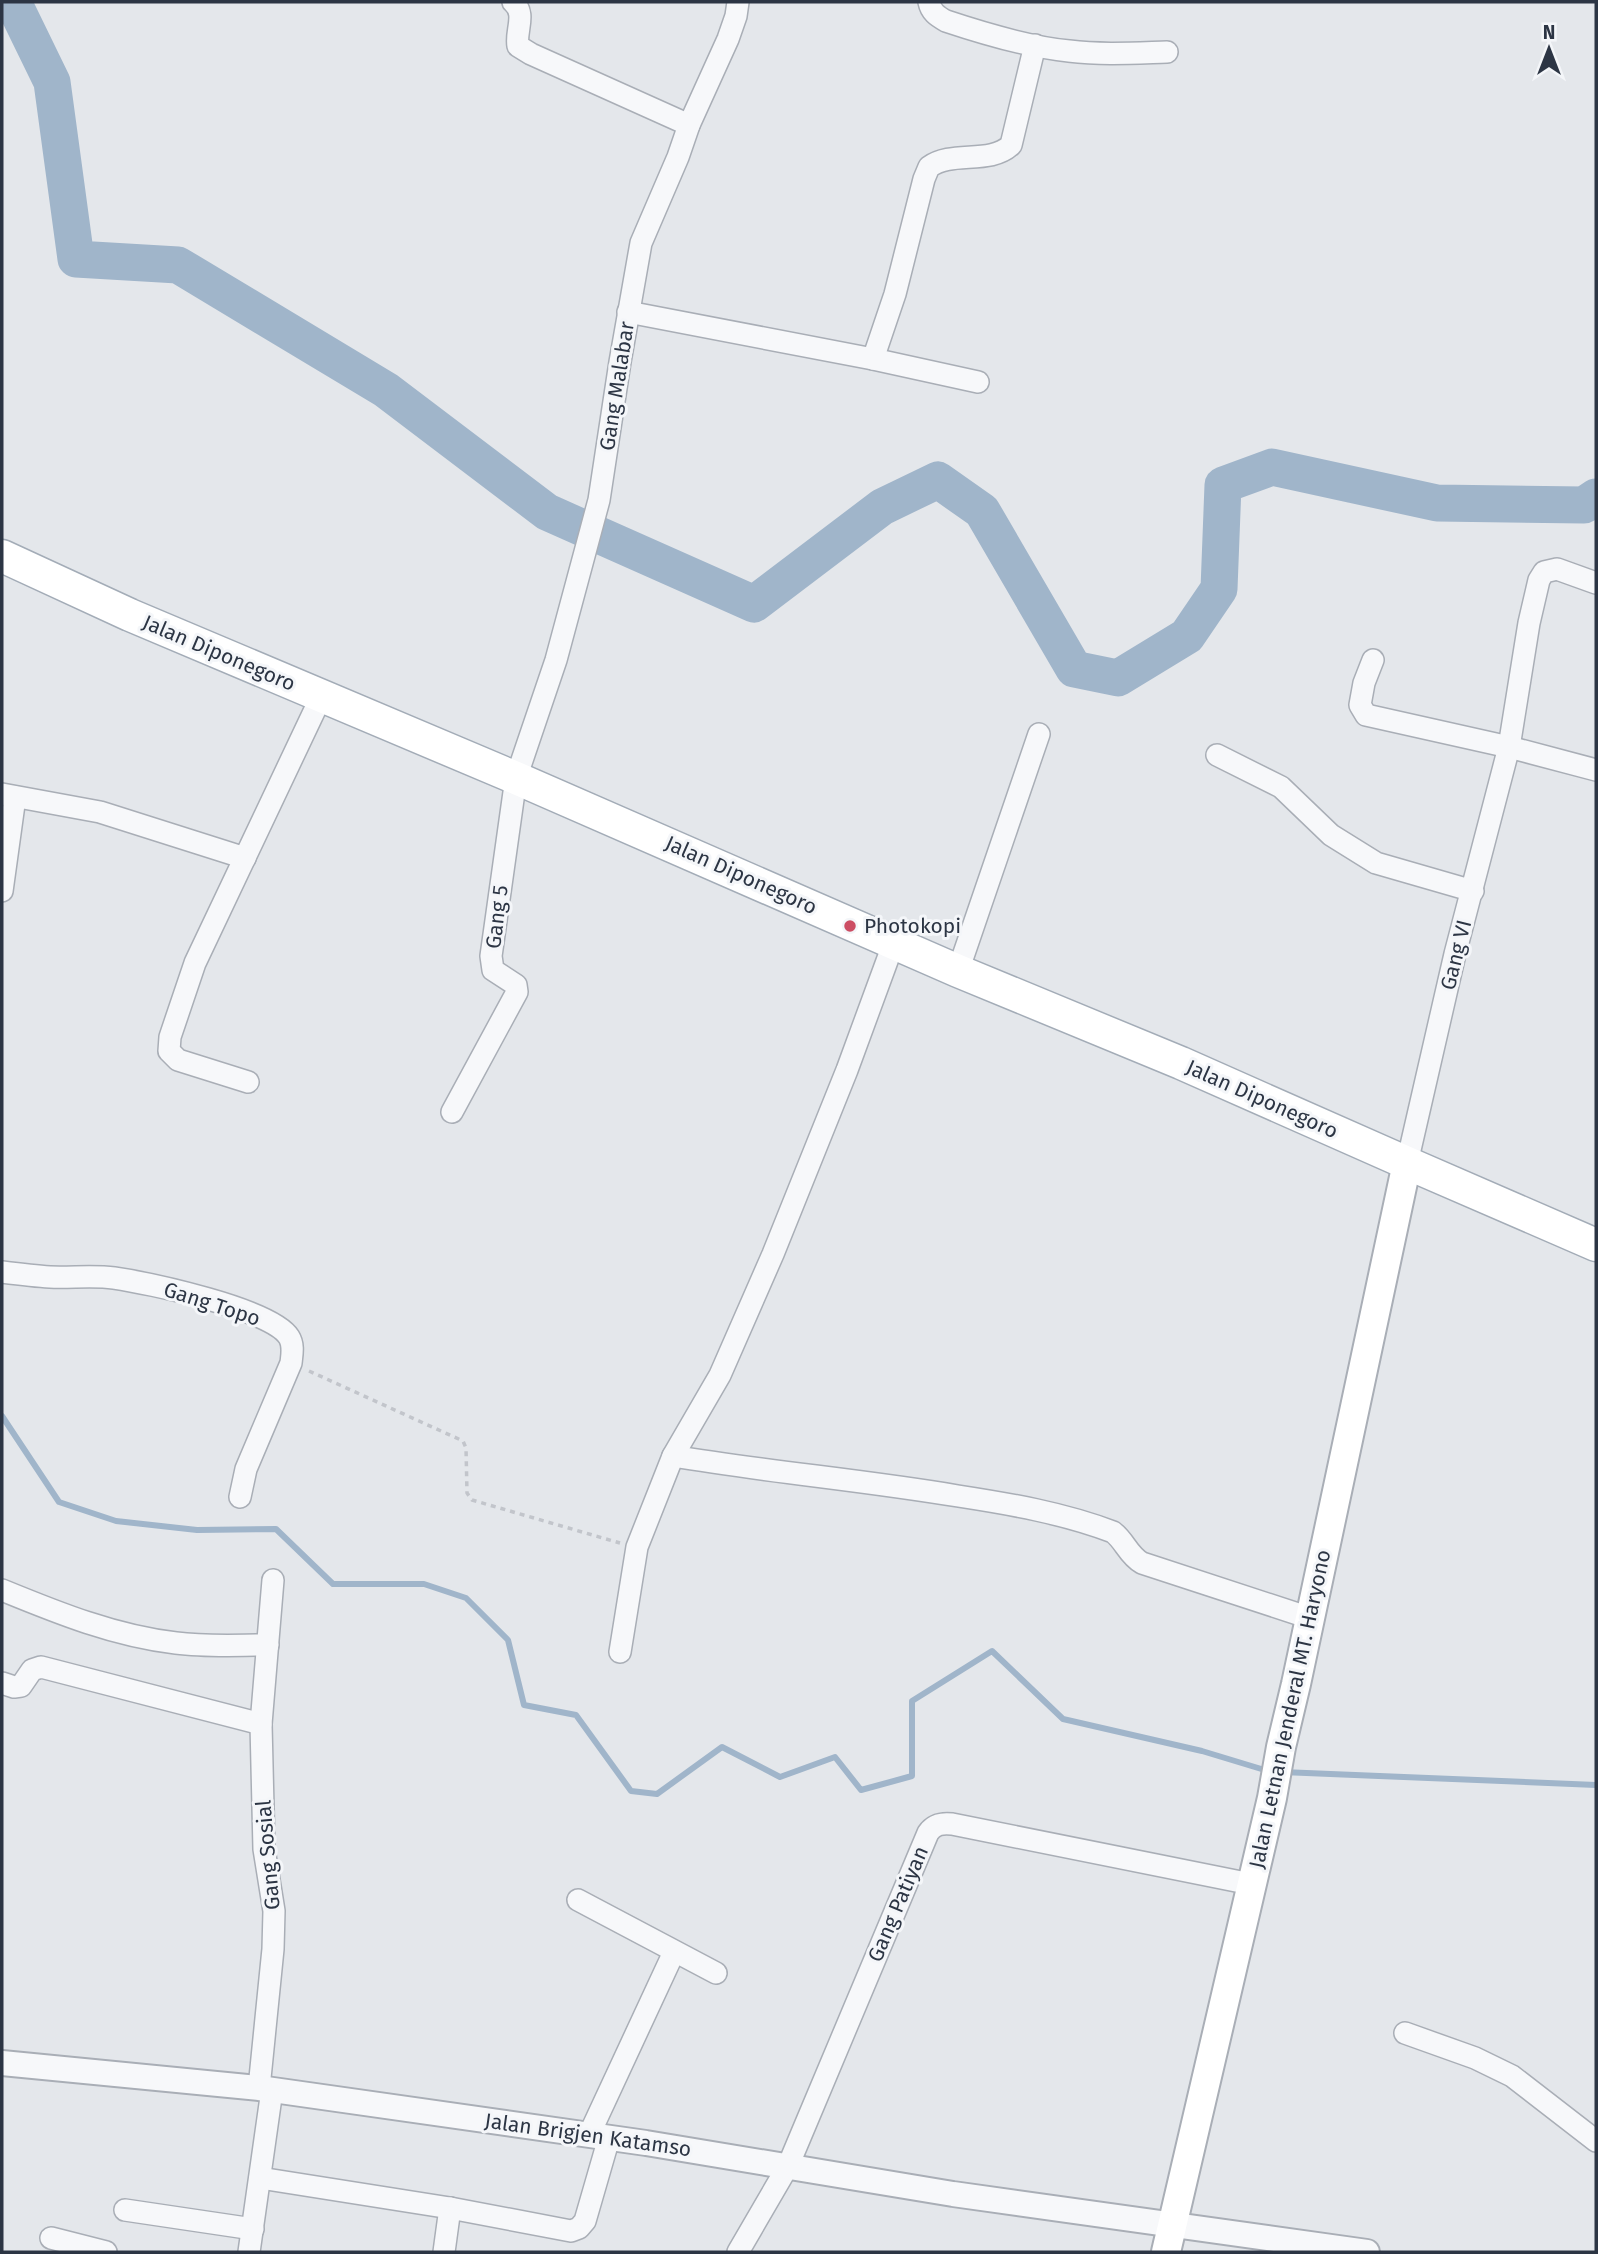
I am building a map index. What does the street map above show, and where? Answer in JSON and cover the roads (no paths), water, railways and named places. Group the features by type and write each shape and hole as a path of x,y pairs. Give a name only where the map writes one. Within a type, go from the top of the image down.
{"main road":[{"name":"Jalan Diponegoro","path":"2,556 130,615 516,778 958,971 1181,1063 1596,1245"},
{"name":"Jalan Letnan Jenderal MT. Haryono","path":"1166,2252 1272,1798 1407,1163"}],"street":[{"path":"513,2 519,7 520,15 516,37 518,46 689,125"},
{"name":"Gang Malabar","path":"516,778 556,660 599,500 641,243 728,38 738,2"},
{"path":"929,2 936,14 946,21 1035,45 1116,54 1167,52"},
{"path":"873,359 895,294 923,179 929,167 942,161 1002,152 1011,145 1035,45"},
{"path":"628,312 978,382"},
{"name":"Gang VI","path":"1407,1163 1455,954 1509,747 1529,623 1539,580 1544,572 1557,569 1596,583"},
{"path":"1373,660 1364,682 1360,705 1366,715 1509,747 1596,770"},
{"path":"248,1082 178,1060 169,1051 170,1037 195,963 321,697"},
{"path":"958,971 1040,734"},
{"path":"1217,755 1281,787 1331,835 1376,863 1473,891"},
{"name":"Gang 5","path":"452,1112 517,992 516,985 494,970 491,956 516,778"},
{"path":"2,891 8,795 100,812 244,858"},
{"path":"621,1652 637,1547 673,1456 720,1375 768,1266 847,1070 894,942"},
{"name":"Gang Topo","path":"2,1272 49,1277 111,1278 208,1298 242,1310 284,1331 292,1345 291,1363 246,1469 240,1497"},
{"path":"673,1456 744,1468 894,1485 1019,1506 1113,1532 1122,1538 1135,1559 1142,1563 1310,1618"},
{"name":"Gang Sosial","path":"254,2246 273,1949 274,1911 264,1849 261,1724 273,1580"},
{"path":"2,1590 69,1617 118,1632 186,1644 268,1645"},
{"path":"2,1683 21,1686 32,1670 41,1667 261,1724"},
{"name":"Gang Patiyan","path":"788,2166 932,1827 952,1824 1251,1884"},
{"path":"578,1900 716,1973"},
{"path":"260,2178 576,2230 585,2221 599,2136 674,1952"},
{"path":"1405,2033 1475,2058 1512,2076 1596,2141"},
{"name":"Jalan Brigjen Katamso","path":"2,2063 266,2089 599,2136 953,2194 1367,2252"},
{"path":"738,2252 788,2166"},
{"path":"444,2252 450,2208"},
{"path":"125,2210 254,2246"},
{"path":"51,2238 106,2252"}],"waterway":[{"path":"13,2 52,82 76,259 178,265 386,390 547,512 754,604 882,507 938,480 982,511 1074,669 1118,678 1187,636 1219,589 1223,485 1272,467 1437,503 1584,505 1596,497"},
{"path":"2,1416 59,1502 116,1521 197,1530 276,1529 333,1584 424,1584 466,1598 508,1640 524,1705 576,1715 631,1791 657,1794 722,1747 780,1777 835,1757 861,1790 912,1776 912,1701 992,1651 1063,1719 1202,1751 1268,1771"},
{"path":"1282,1772 1596,1785"}],"place":[{"name":"Photokopi","path":"850,926"}]}
